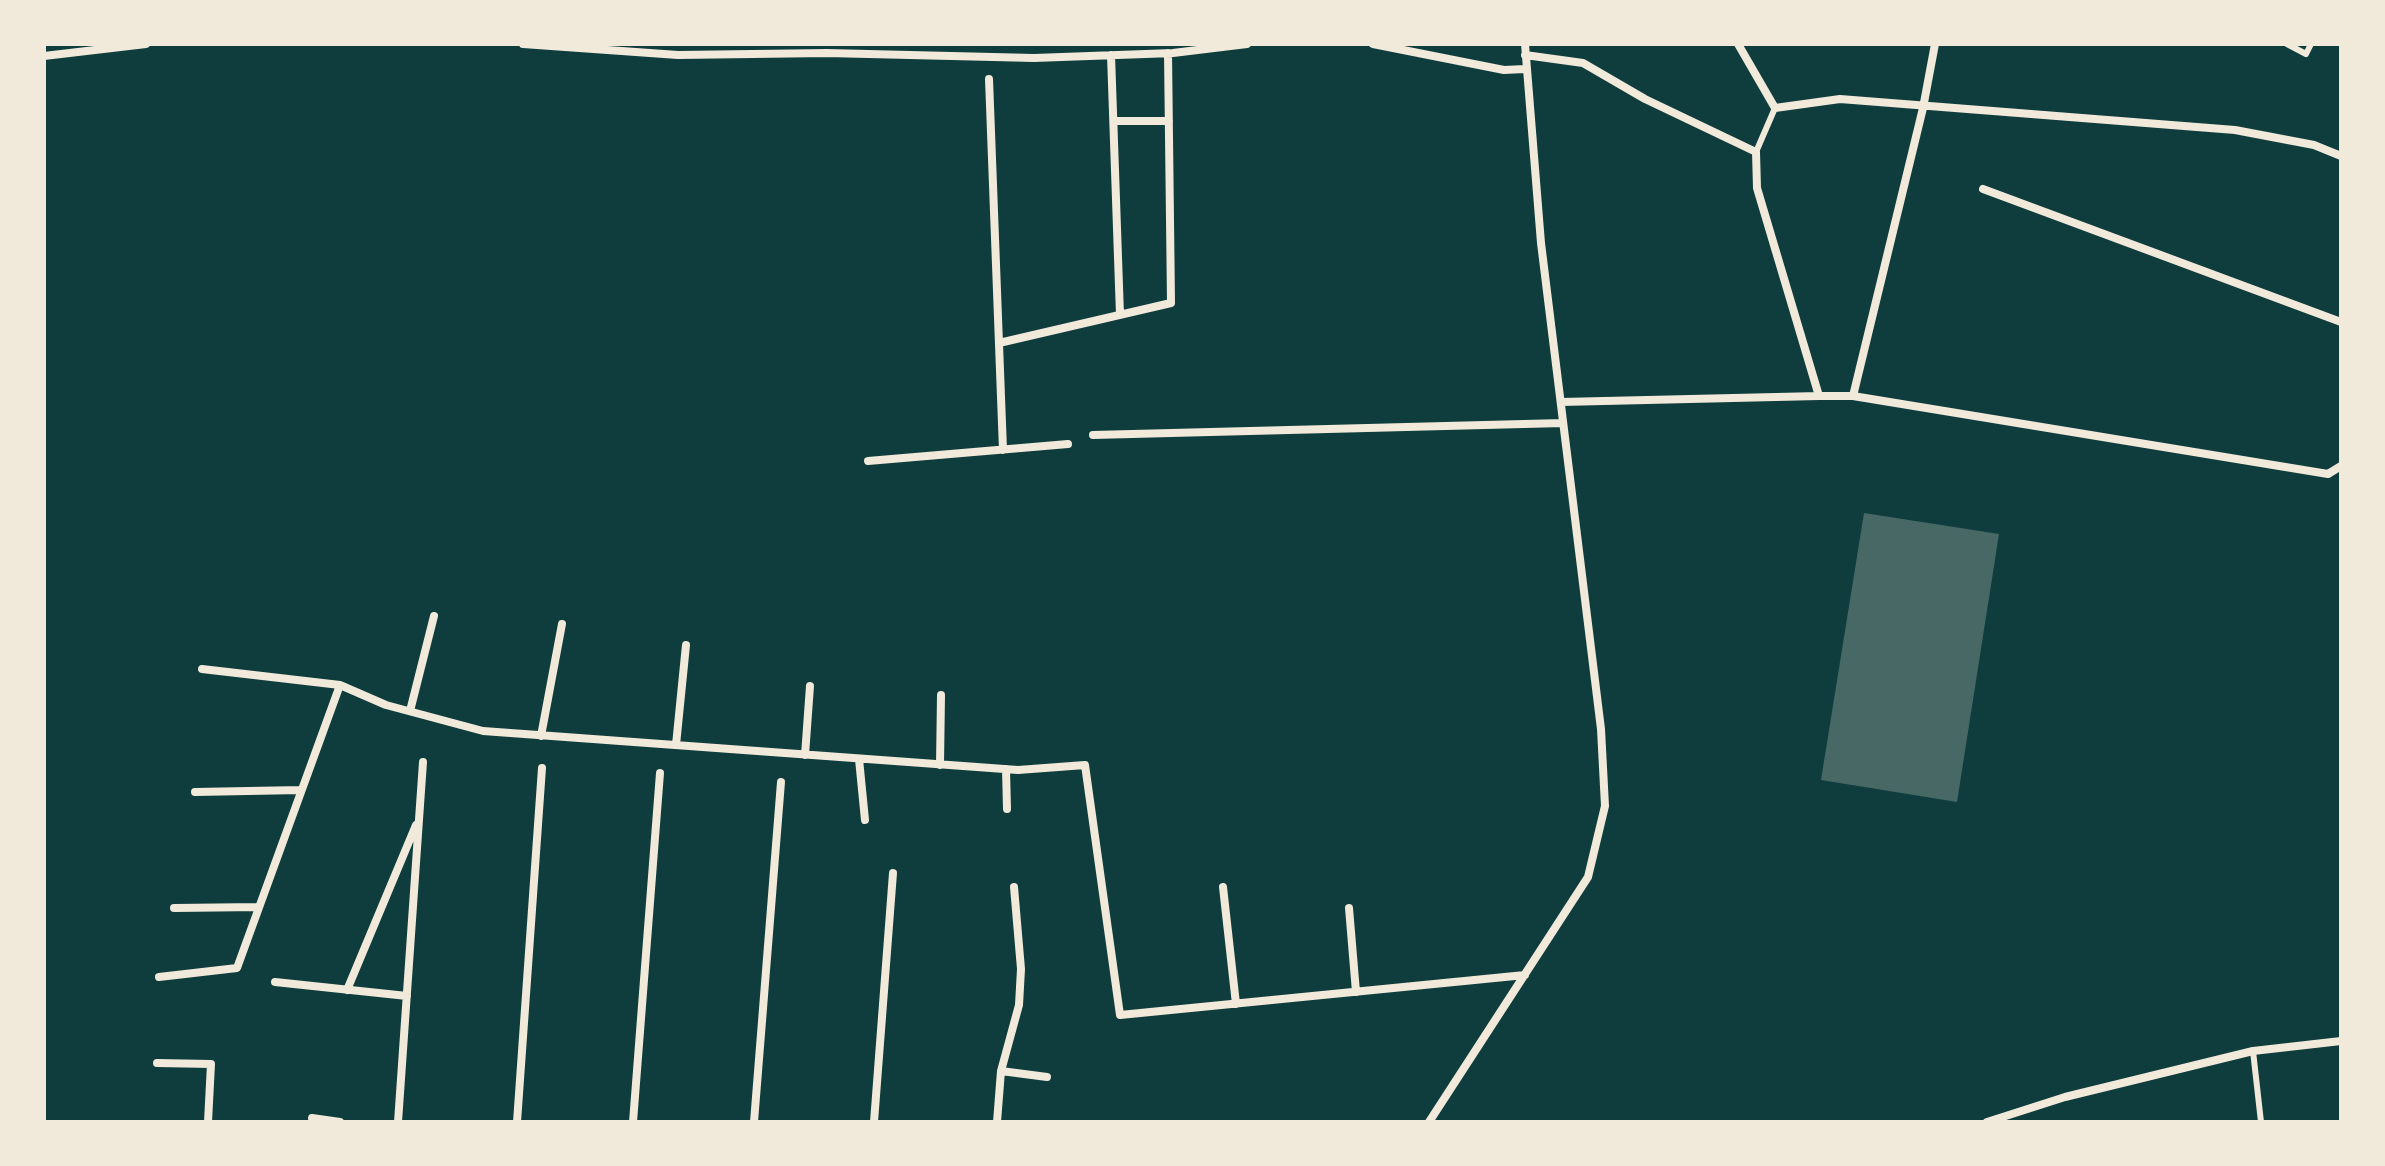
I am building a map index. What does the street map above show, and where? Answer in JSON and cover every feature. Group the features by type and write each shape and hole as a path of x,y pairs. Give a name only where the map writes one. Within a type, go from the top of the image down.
{"street":[{"path":"44,56 146,44"},
{"path":"523,44 678,55 1111,55 1168,53 1247,44"},
{"path":"1373,44 1504,70 1525,69"},
{"path":"1429,1122 1588,877 1605,806 1601,729 1563,423 1525,69 1525,44"},
{"path":"1738,44 1775,108 1840,99 1923,108 2235,130 2314,145 2341,156"},
{"path":"1853,396 1923,108 1935,44"},
{"path":"999,343 1171,303 1168,53"},
{"path":"1111,55 1120,315"},
{"path":"1525,55 1583,63 1645,99 1756,152 1757,188 1819,396"},
{"path":"989,79 1003,450"},
{"path":"1114,121 1169,121"},
{"path":"1983,189 2341,322"},
{"path":"1561,402 1853,396 2328,474 2341,466"},
{"path":"1093,435 1563,423"},
{"path":"868,461 1068,444"},
{"path":"410,711 434,616"},
{"path":"541,736 562,624"},
{"path":"676,745 686,645"},
{"path":"202,669 340,685 410,711 483,731 1006,769 1085,765 1120,1015 1525,975"},
{"path":"159,977 237,968 340,685"},
{"path":"805,755 810,686"},
{"path":"940,765 941,695"},
{"path":"859,759 865,820"},
{"path":"398,1122 423,762"},
{"path":"517,1122 542,768"},
{"path":"1006,769 1007,809"},
{"path":"633,1122 660,773"},
{"path":"754,1122 781,782"},
{"path":"195,792 301,790"},
{"path":"347,990 419,817"},
{"path":"874,1122 893,873"},
{"path":"997,1122 1001,1071 1019,1005 1021,969 1014,887"},
{"path":"1223,887 1236,1004"},
{"path":"174,908 259,907"},
{"path":"1349,908 1356,992"},
{"path":"275,982 407,996"},
{"path":"1987,1122 2065,1097 2253,1051 2341,1041"},
{"path":"157,1063 211,1064 208,1122"},
{"path":"1001,1071 1047,1077"},
{"path":"312,1118 340,1122"}],"lane":[{"path":"2287,44 2306,54 2311,44"},
{"path":"1756,152 1775,108"},
{"path":"2253,1051 2261,1122"}],"building":[{"path":"1864,513 1999,534 1957,802 1821,780"}]}
